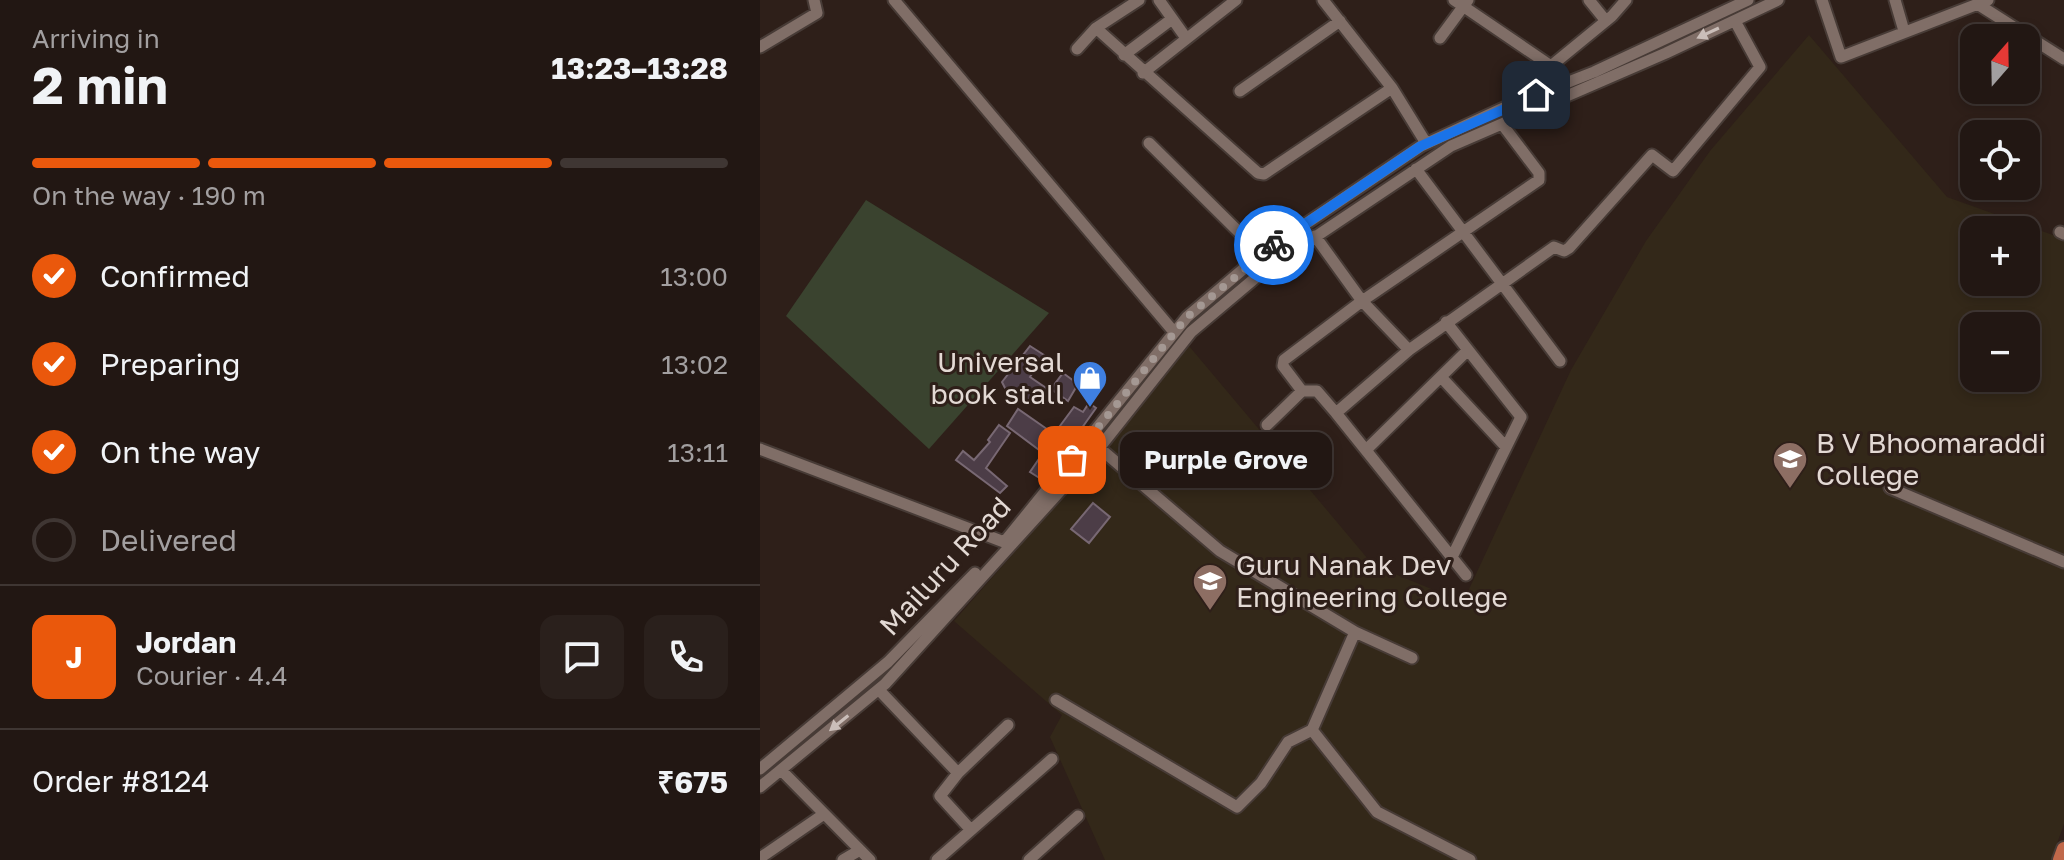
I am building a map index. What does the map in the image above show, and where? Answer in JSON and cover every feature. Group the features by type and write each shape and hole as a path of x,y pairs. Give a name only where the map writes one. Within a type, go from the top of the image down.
{"main road":[{"path":"2060,860 2064,849"}],"street":[{"path":"760,47 817,13 814,0"},
{"path":"894,0 1174,332"},
{"path":"1077,49 1096,28 1139,0"},
{"path":"1159,0 1186,38"},
{"path":"1143,73 1236,0"},
{"path":"1323,0 1392,88 1426,143"},
{"path":"1589,0 1606,21"},
{"path":"1551,66 1606,21 1626,0"},
{"name":"Mailuru Road","path":"760,769 888,662 1004,542 1174,332 1203,302 1261,254 1426,143 1748,0"},
{"path":"760,787 879,690 1100,447 1196,326 1260,274 1451,146 1778,0"},
{"path":"1822,0 1841,57 1984,2 2064,59"},
{"path":"1895,0 1904,31"},
{"path":"1440,38 1461,2 1551,66 1562,85"},
{"path":"1124,55 1172,19"},
{"path":"1240,91 1340,21"},
{"path":"1336,413 1446,322 1554,247 1564,251 1569,248 1652,155 1673,171 1760,67 1735,21"},
{"path":"1096,28 1254,171 1264,174 1392,88"},
{"path":"1302,391 1283,366 1284,360 1362,301 1540,178 1502,124"},
{"path":"1149,143 1261,254"},
{"path":"1416,169 1560,361"},
{"path":"1315,236 1362,301 1409,350"},
{"path":"1446,322 1521,417 1452,557"},
{"path":"1366,450 1468,350"},
{"path":"1441,377 1506,447"},
{"path":"1267,425 1302,391 1316,390 1466,575"},
{"path":"1089,440 1220,551 1355,632 1412,658"},
{"path":"760,449 1004,542"},
{"path":"1890,488 2064,562"},
{"path":"1056,700 1237,807 1261,783 1288,742 1312,730 1355,632"},
{"path":"879,690 958,773"},
{"path":"971,830 940,797 958,773 1008,725"},
{"path":"1312,730 1377,812 1470,860"},
{"path":"937,860 1052,759"},
{"path":"781,770 870,860"},
{"path":"760,858 824,814"},
{"path":"1029,860 1078,816"},
{"path":"843,860 860,850"}],"shaded area":[{"name":"B V Bhoomaraddi College","path":"1809,35 1947,197 2000,216 1960,216 1960,296 2040,296 2040,230 2064,239 2064,824 2051,860 1105,860 1050,737 1062,715 954,621 1087,470 1189,346 1373,565 1463,602 1571,370 1646,241 1710,151"}],"green space":[{"path":"866,200 1049,313 929,449 786,316"}],"building":[{"path":"1030,346 1044,355 1030,377 1052,392 1046,400 1038,394 1035,400 1031,397 1027,402 1005,388 1002,382"},
{"path":"1063,373 1078,384 1068,401 1051,389"},
{"path":"1089,403 1096,408 1057,463 1055,461 1041,479 1030,472 1043,453 1007,426 1018,409 1054,434 1074,407 1083,412"},
{"path":"999,425 1010,433 986,468 1007,486 1000,493 956,460 963,451 974,460 990,442 988,440"},
{"path":"1093,503 1110,517 1089,543 1071,529"}],"way so far":[{"path":"1072,460 1187,317 1274,245"}],"place":[{"name":"Universal book stall","path":"1090,409"},
{"name":"Purple Grove","path":"1072,460"},
{"name":"B V Bhoomaraddi College","path":"1790,490"},
{"name":"Guru Nanak Dev Engineering College","path":"1210,612"}],"route":[{"path":"1274,245 1421,146 1536,95"}]}
